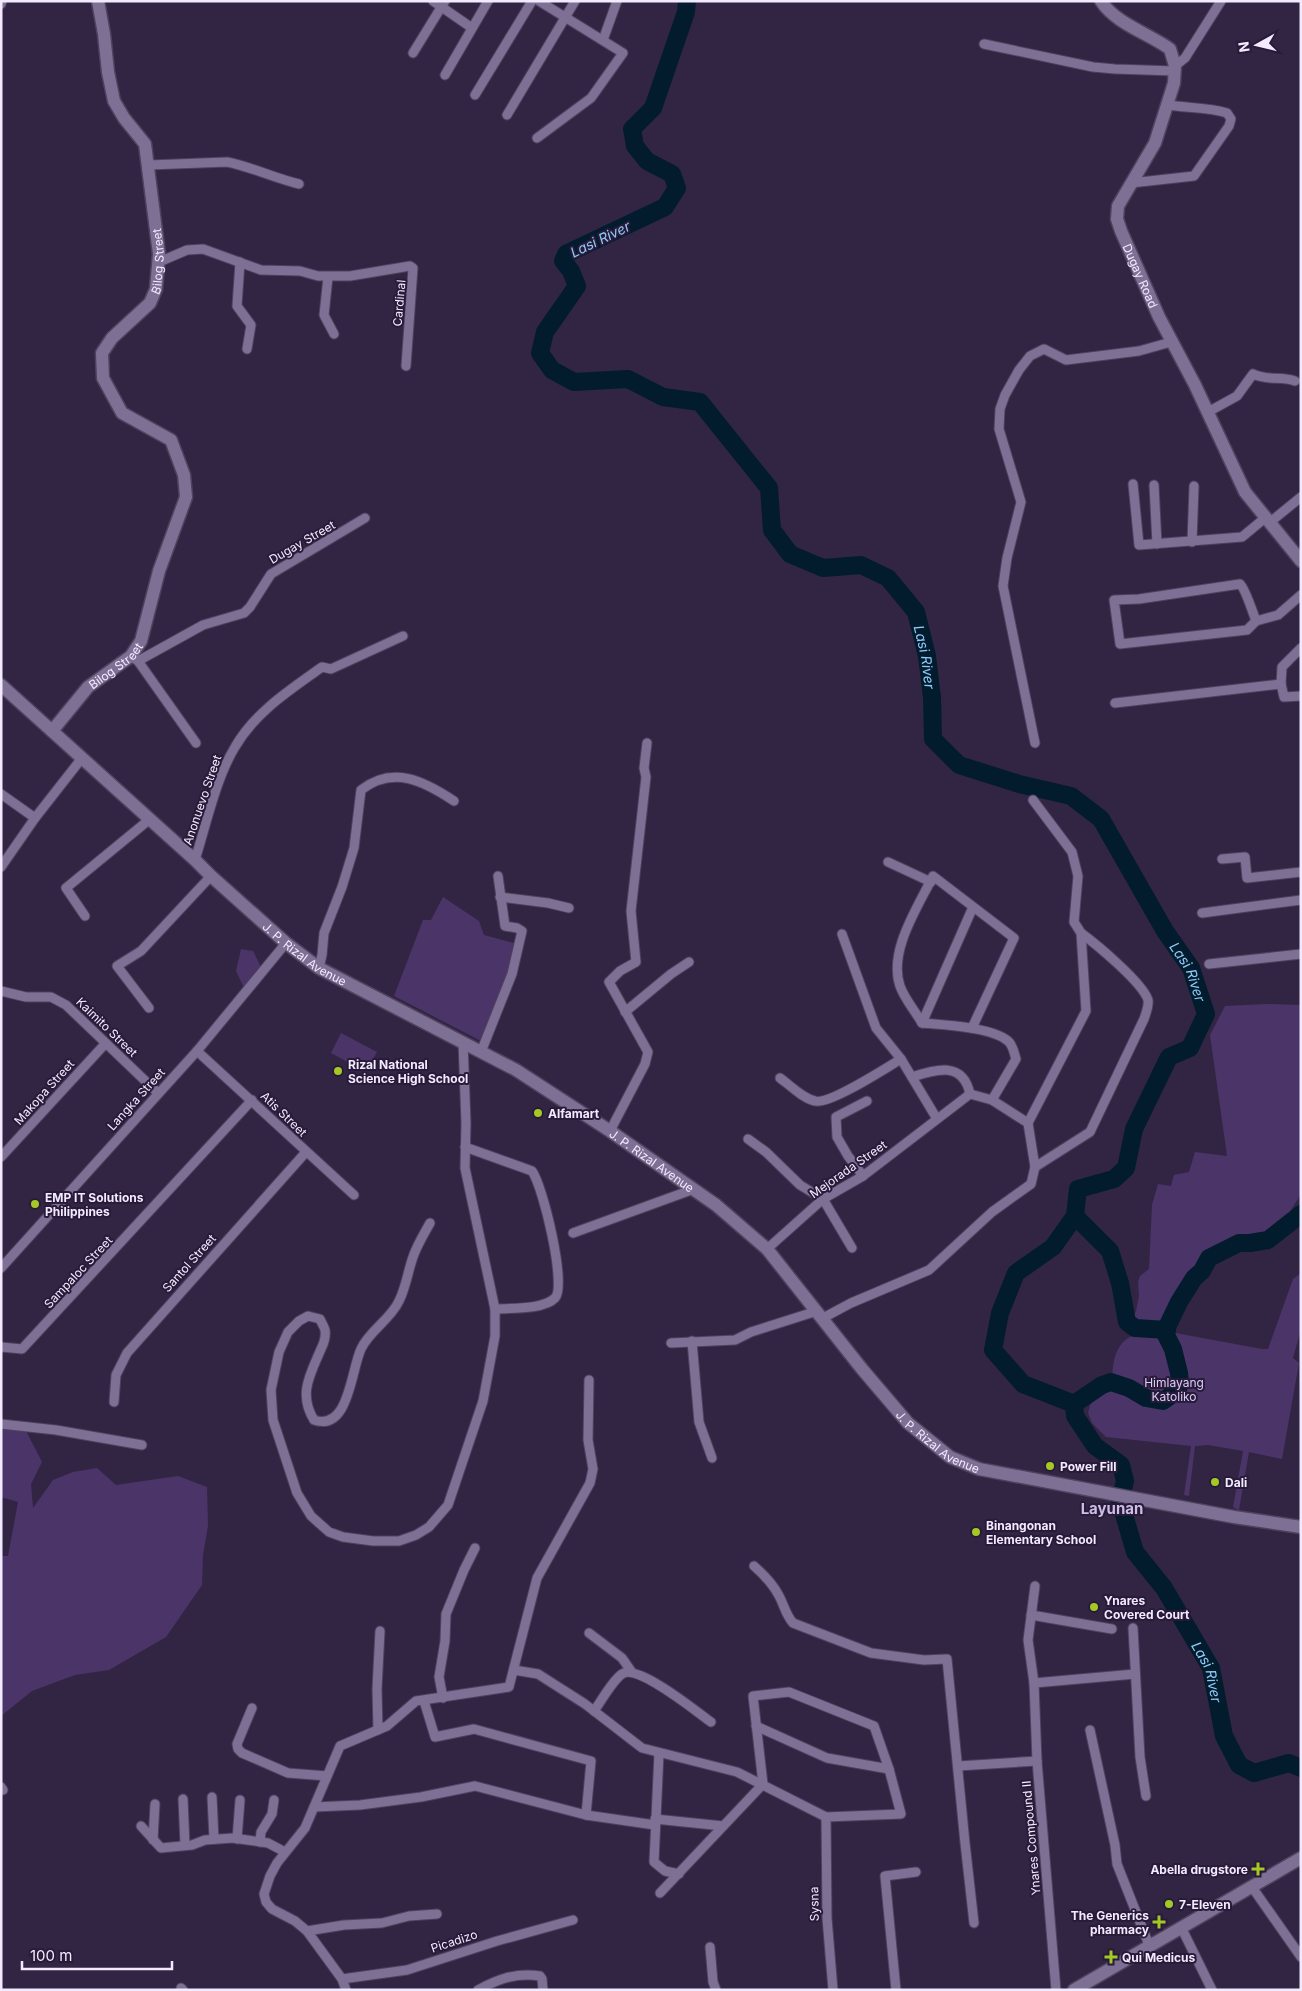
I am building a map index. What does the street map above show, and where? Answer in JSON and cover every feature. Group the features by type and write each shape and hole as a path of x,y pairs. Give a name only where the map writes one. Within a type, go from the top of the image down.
{"main road":[{"name":"Bilog Street","path":"52,731 88,687 134,658 141,641 160,571 186,497 184,475 171,440 122,413 103,378 102,353 112,338 150,303 156,289 159,262 145,144 124,118 114,101 98,1"},
{"path":"1101,1 1107,10 1170,49 1175,69"},
{"name":"Dugay Road","path":"1175,69 1174,83 1155,143 1118,206 1117,219 1172,342 1208,412 1245,492 1301,561"},
{"name":"J. P. Rizal Avenue","path":"1,685 286,943 319,968 516,1070 610,1131 694,1189 732,1218 767,1249 862,1369 908,1423 950,1457 979,1469 1234,1517 1301,1527"},
{"path":"1074,1990 1149,1945 1182,1929 1301,1858"}],"street":[{"path":"433,1 443,4 472,28"},
{"path":"445,75 488,1"},
{"path":"475,95 532,1"},
{"path":"537,138 590,98 622,53 539,1"},
{"path":"507,115 575,1"},
{"path":"602,40 617,1"},
{"path":"984,44 1114,69 1175,69 1185,58 1221,1"},
{"path":"413,53 443,4"},
{"path":"1131,183 1194,176 1229,126 1231,119 1227,113 1218,110 1189,109 1167,105"},
{"path":"149,165 227,162 299,184"},
{"name":"Cardinal","path":"159,262 187,250 204,249 261,270 300,271 328,277 350,276 410,266 413,268 406,366"},
{"path":"240,262 237,306 251,325 247,349"},
{"path":"328,277 324,315 334,334"},
{"path":"1035,743 1003,586 1007,558 1022,502 999,429 1003,402 1019,370 1030,356 1044,349 1066,360 1139,351 1172,342"},
{"path":"1208,412 1237,396 1254,374 1263,378 1284,377 1295,381"},
{"path":"1133,484 1139,545 1242,537 1301,497"},
{"path":"1154,485 1157,544"},
{"path":"1192,542 1194,486"},
{"name":"Dugay Street","path":"134,658 203,625 244,613 250,607 271,574 365,518"},
{"path":"1256,621 1247,601 1244,587 1240,584 1139,599 1114,600 1120,644 1247,630 1256,621 1278,615 1301,595"},
{"name":"Anonuevo Street","path":"196,860 220,782 234,747 252,724 271,704 322,667 331,669 402,636"},
{"path":"1301,648 1282,667 1281,684 1284,697 1301,696"},
{"path":"134,658 196,743"},
{"path":"1114,703 1281,684"},
{"path":"610,1131 646,1064 648,1052 609,982 620,971 636,962 631,911 646,777 644,768 646,744"},
{"path":"2,863 82,758"},
{"path":"319,968 324,933 342,887 354,848 361,790 370,782 382,778 415,779 454,801"},
{"path":"1,794 36,818"},
{"path":"1033,800 1072,852 1078,876 1074,922 1081,933 1092,941 1142,990 1148,1000 1144,1019 1090,1132 1035,1168"},
{"path":"85,916 66,888 150,819"},
{"path":"1222,859 1245,856 1247,878 1301,872"},
{"path":"888,862 930,882"},
{"path":"149,1008 117,966 141,951 211,876"},
{"path":"481,1052 512,974 522,931 505,926 498,876"},
{"path":"922,1023 900,986 897,962 899,945 934,876 1014,938 972,1028"},
{"path":"500,897 548,903 569,908"},
{"path":"1202,913 1301,900"},
{"path":"922,1023 973,907"},
{"path":"671,1343 735,1340 751,1332 820,1314 851,1303 929,1270 992,1212 1031,1184 1035,1168 1028,1123 1086,1011 1081,933"},
{"path":"842,934 876,1028 901,1060 937,1119"},
{"name":"Langka Street","path":"1,1268 197,1051 286,943"},
{"path":"1209,964 1301,954"},
{"path":"625,1012 688,962"},
{"name":"Kaimito Street","path":"1,991 26,997 51,997 66,1005 158,1093"},
{"path":"922,1023 972,1028 1004,1038 1010,1042 1016,1059 992,1100"},
{"path":"430,1222 413,1255 399,1302 361,1348 345,1404 338,1415 329,1422 322,1423 314,1420 307,1409 307,1382 325,1340 325,1329 320,1319 308,1316 299,1321 288,1332 279,1352 271,1390 273,1420 297,1492 311,1516 330,1532 343,1536 373,1541 399,1541 416,1535 429,1527 448,1505 483,1400 495,1336 495,1310 464,1168 463,1042"},
{"name":"Makopa Street","path":"1,1157 105,1044"},
{"name":"Atis Street","path":"197,1051 354,1196"},
{"path":"780,1078 808,1099 821,1102 851,1088 901,1060"},
{"path":"912,1077 939,1070 953,1070 965,1079 970,1094 992,1100 1028,1123"},
{"name":"Mejorada Street","path":"767,1249 823,1199 863,1176 970,1094"},
{"name":"Sampaloc Street","path":"1,1347 22,1349 252,1100"},
{"path":"863,1176 836,1137 836,1117 867,1101"},
{"path":"748,1139 766,1152 800,1185 823,1199 852,1248"},
{"path":"465,1147 532,1171 538,1178 553,1237 557,1276 557,1294 555,1298 540,1306 495,1310"},
{"name":"Santol Street","path":"114,1402 116,1375 127,1353 306,1152"},
{"path":"573,1233 694,1189"},
{"path":"692,1341 698,1415 712,1458"},
{"path":"346,1990 342,1979 307,1931 295,1921 272,1909 266,1902 264,1894 270,1876 285,1852 305,1828 340,1746 387,1726 416,1701 509,1687 537,1578 590,1483 593,1469 588,1440 589,1380"},
{"path":"1,1424 56,1430 142,1445"},
{"path":"443,1698 439,1677 445,1641 446,1614 475,1548"},
{"path":"754,1566 766,1577 778,1594 787,1616 793,1623 871,1653 924,1660 947,1659 974,1923"},
{"name":"Ynares Compound II","path":"1035,1586 1028,1640 1034,1683 1037,1761 1056,1990"},
{"path":"1031,1615 1112,1629"},
{"path":"1133,1628 1140,1757 1146,1796"},
{"path":"378,1730 377,1689 380,1631"},
{"path":"589,1633 622,1658 631,1671"},
{"path":"514,1670 538,1674 594,1711 642,1748 737,1772 826,1817 901,1814 889,1769 874,1726 789,1692 753,1696 763,1784"},
{"path":"594,1711 623,1672 631,1671 644,1676 668,1691 711,1722"},
{"path":"1034,1683 1136,1674"},
{"path":"424,1701 435,1737 474,1729 590,1761 586,1815"},
{"path":"252,1708 237,1744 238,1749 242,1753 288,1774 327,1776"},
{"path":"756,1726 827,1758 889,1769"},
{"path":"1090,1730 1115,1845 1117,1864 1149,1945"},
{"path":"659,1753 654,1862 665,1871 679,1874"},
{"path":"958,1766 1037,1761"},
{"path":"660,1893 763,1784"},
{"path":"314,1807 360,1805 475,1786 586,1815 723,1826"},
{"path":"212,1797 214,1840"},
{"path":"183,1800 185,1845"},
{"path":"238,1839 240,1800"},
{"path":"260,1842 261,1832 272,1814 274,1800"},
{"path":"153,1840 155,1804"},
{"name":"Sysna","path":"826,1817 826,1918 833,1990"},
{"path":"141,1826 161,1848 214,1840 238,1839 268,1843 285,1852"},
{"path":"896,1990 885,1876 916,1872"},
{"path":"1252,1887 1301,1957"},
{"path":"307,1931 344,1924 382,1923 409,1916 437,1914"},
{"name":"Picadizo","path":"342,1979 407,1970 497,1941 573,1920"},
{"path":"1182,1929 1212,1990"},
{"path":"710,1947 713,1982 716,1990"},
{"path":"478,1990 508,1976 534,1975 540,1976 542,1979 543,1990"}],"green space":[{"path":"443,897 479,921 484,935 517,944 483,1042 394,996 423,920 431,920"},
{"path":"241,949 253,951 261,967 248,985 243,986 236,971"},
{"name":"Himlayang Katoliko","path":"1301,1005 1301,1194 1286,1218 1276,1228 1240,1240 1206,1257 1176,1300 1169,1318 1163,1323 1163,1332 1268,1349 1293,1279 1301,1273 1301,1329 1293,1358 1299,1363 1282,1459 1249,1452 1239,1510 1233,1507 1243,1451 1208,1445 1195,1446 1189,1496 1184,1495 1191,1446 1106,1437 1092,1423 1088,1413 1090,1405 1097,1396 1104,1391 1114,1389 1112,1376 1114,1361 1123,1342 1135,1335 1147,1332 1146,1324 1131,1321 1136,1311 1139,1296 1138,1282 1140,1276 1149,1269 1152,1205 1158,1184 1171,1186 1174,1175 1189,1172 1195,1152 1227,1156 1210,1035 1225,1006"},
{"path":"341,1033 377,1052 366,1072 331,1053"},
{"path":"1,1421 25,1429 42,1462 31,1484 33,1508 53,1480 73,1472 97,1468 116,1485 178,1476 207,1487 208,1526 203,1555 202,1585 166,1637 109,1670 75,1675 32,1691 1,1716 1,1556 8,1556 18,1502 1,1497"}],"waterway":[{"name":"Lasi River","path":"687,1 686,12 653,108 632,129 635,146 647,161 672,174 677,188 665,207 566,254 563,261 571,271 577,286 545,332 540,353 552,370 574,382 628,379 663,397 700,402 769,488 772,530 790,554 823,568 861,565 888,578 916,612 927,656 932,698 933,739 959,765 1019,784 1071,796 1101,819 1165,931 1191,968 1206,1014 1190,1048 1169,1057 1134,1129 1126,1168 1114,1179 1078,1189 1075,1216 1053,1247 1016,1273 1000,1313 993,1350 1023,1384 1074,1404"},
{"name":"Lasi River","path":"1301,1214 1268,1240 1239,1243 1209,1258 1202,1271 1194,1278 1179,1302 1167,1327 1166,1335 1173,1349 1179,1373 1180,1383 1177,1391 1163,1401 1146,1398 1129,1388 1111,1382 1102,1385 1074,1404 1075,1416 1095,1446 1121,1465 1125,1481 1120,1501 1135,1552 1164,1588 1211,1668 1224,1736 1239,1765 1254,1773 1289,1763 1301,1768"},
{"path":"1075,1216 1110,1251 1120,1283 1127,1322 1135,1328 1167,1330"}],"place":[{"name":"Rizal National Science High School","path":"338,1071"},
{"name":"Alfamart","path":"538,1113"},
{"name":"EMP IT Solutions Philippines","path":"35,1204"},
{"name":"Power Fill","path":"1050,1466"},
{"name":"Dali","path":"1215,1482"},
{"name":"Binangonan Elementary School","path":"976,1532"},
{"name":"Ynares Covered Court","path":"1094,1607"},
{"name":"Abella drugstore","path":"1258,1869"},
{"name":"7-Eleven","path":"1169,1904"},
{"name":"The Generics pharmacy","path":"1159,1922"},
{"name":"Qui Medicus","path":"1111,1957"}],"district":[{"name":"Layunan","path":"1112,1508"}]}
